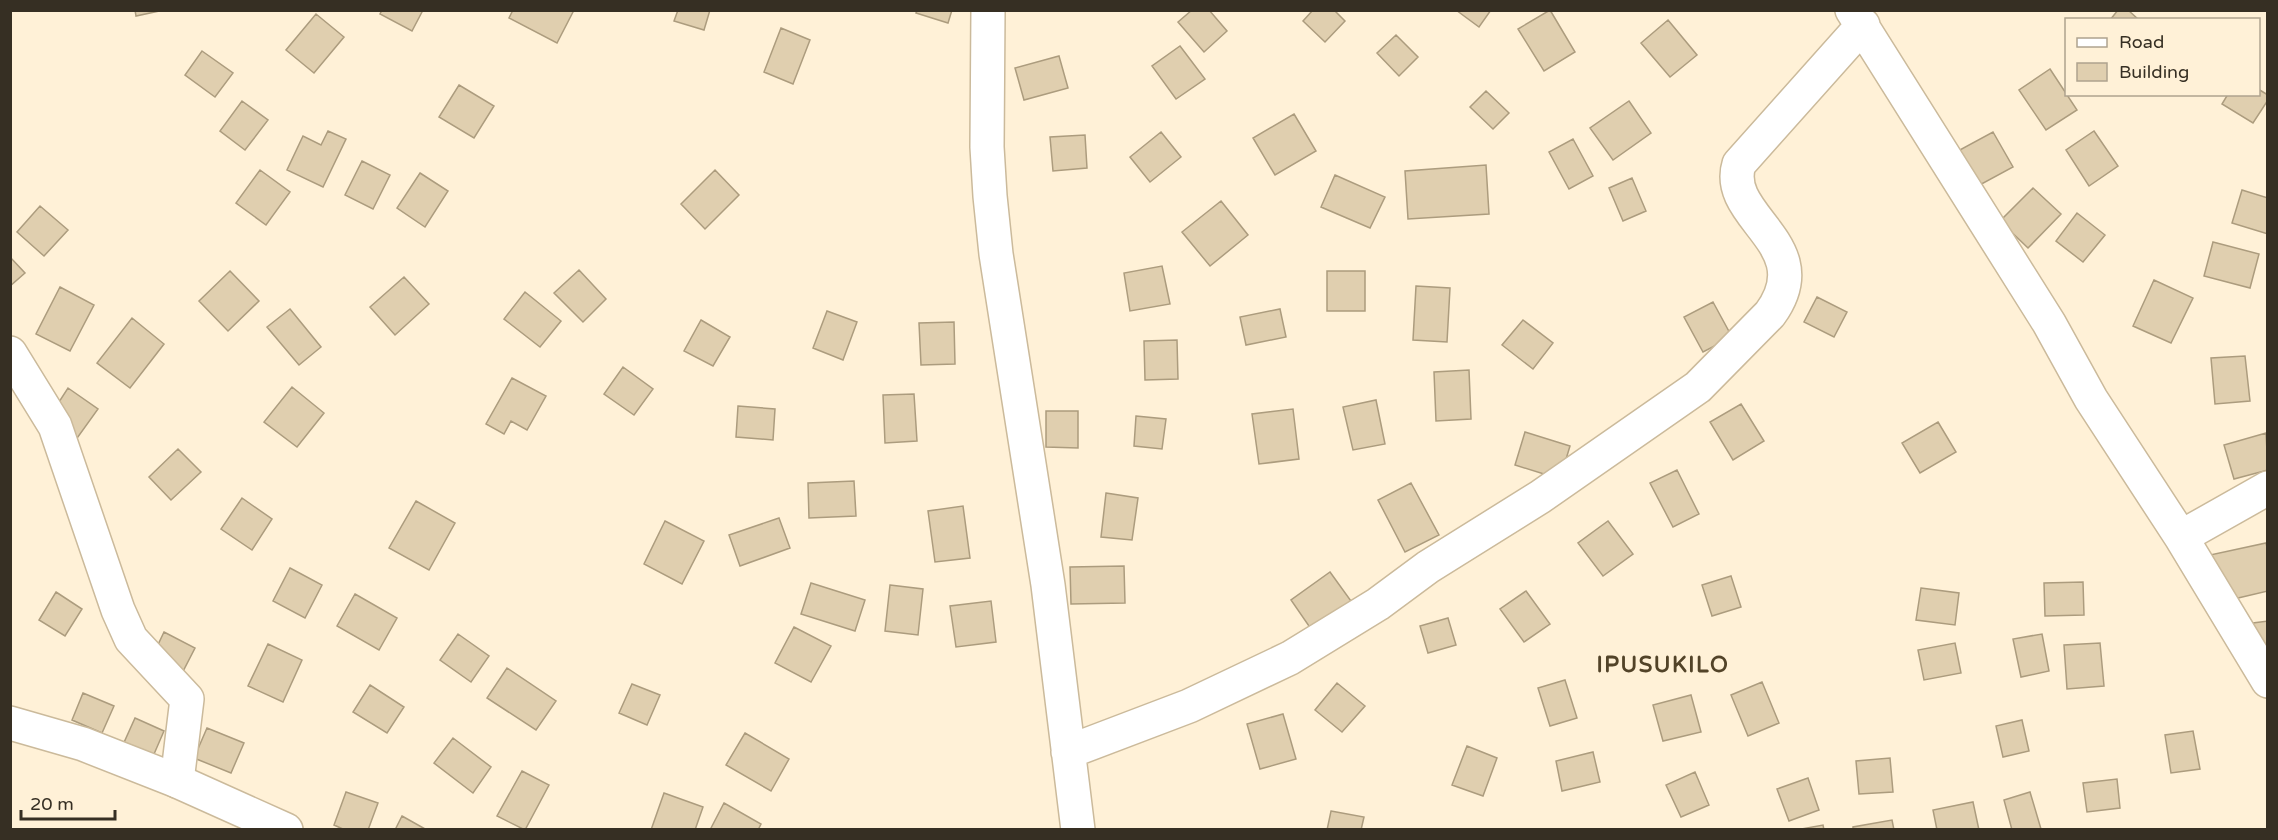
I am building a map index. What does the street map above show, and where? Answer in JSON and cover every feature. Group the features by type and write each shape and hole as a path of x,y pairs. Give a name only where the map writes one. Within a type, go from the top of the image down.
{"street":[{"path":"988,10 987,147 996,254 1048,585 1078,830"},
{"path":"1068,752 1189,706 1290,658 1378,604 1428,567 1540,497 1698,387 1770,314 1779,302 1785,285 1785,270 1780,252 1738,190 1736,182 1739,164 1858,17 2049,323 2091,399 2181,537 2268,681"},
{"path":"10,353 55,426 118,610 131,639 188,699 177,781"},
{"path":"2181,537 2268,488"},
{"path":"10,723 83,744 177,781 286,830"}],"building":[{"path":"135,10 164,10 136,16"},
{"path":"382,10 423,10 412,31 380,14"},
{"path":"513,10 574,10 557,43 509,18"},
{"path":"678,10 710,10 704,30 674,21"},
{"path":"917,10 952,10 948,23 916,13"},
{"path":"1192,10 1209,10 1227,31 1204,52 1178,22"},
{"path":"1313,10 1334,10 1345,21 1325,42 1303,21"},
{"path":"1456,10 1491,10 1479,27"},
{"path":"1550,10 1575,52 1544,71 1518,29"},
{"path":"2118,10 2128,10 2137,18 2112,18"},
{"path":"316,14 344,37 314,73 286,50"},
{"path":"1668,20 1697,55 1670,77 1641,43"},
{"path":"781,28 810,40 793,84 764,72"},
{"path":"1396,35 1418,57 1399,76 1377,53"},
{"path":"1180,46 1205,79 1176,99 1152,66"},
{"path":"202,51 233,73 215,97 185,75"},
{"path":"1059,56 1068,88 1024,100 1015,68"},
{"path":"2050,69 2065,92 2065,96 2068,96 2077,110 2046,130 2019,90"},
{"path":"459,85 494,106 474,138 439,117"},
{"path":"2260,90 2268,95 2268,100 2253,123 2222,104 2227,96 2260,96"},
{"path":"1486,91 1509,113 1493,129 1470,107"},
{"path":"242,101 268,120 245,150 220,131"},
{"path":"1629,101 1651,133 1613,160 1590,128"},
{"path":"1294,114 1316,151 1275,175 1253,138"},
{"path":"328,131 346,139 323,187 287,170 303,136 321,145"},
{"path":"2094,131 2118,166 2089,186 2066,150"},
{"path":"1161,132 1181,157 1150,182 1130,157"},
{"path":"1993,132 2013,167 1976,187 1956,152"},
{"path":"1085,135 1087,168 1053,171 1050,137"},
{"path":"1573,139 1593,176 1569,189 1549,152"},
{"path":"362,161 390,175 373,209 345,195"},
{"path":"1486,165 1489,214 1408,219 1405,171"},
{"path":"260,170 290,192 266,225 236,203"},
{"path":"715,170 739,195 705,229 681,204"},
{"path":"420,173 448,191 425,227 397,208"},
{"path":"1335,175 1385,197 1370,228 1321,207"},
{"path":"1632,178 1646,211 1623,221 1609,188"},
{"path":"2033,188 2061,214 2028,248 2000,221"},
{"path":"2242,190 2268,198 2268,234 2232,223"},
{"path":"1221,201 1248,235 1210,266 1182,232"},
{"path":"40,206 68,230 44,256 17,232"},
{"path":"2077,213 2105,235 2083,262 2056,241"},
{"path":"2213,242 2259,254 2250,288 2204,276"},
{"path":"10,257 25,273 10,286"},
{"path":"1162,266 1170,304 1130,311 1124,273"},
{"path":"579,270 606,299 583,322 554,293"},
{"path":"230,271 259,301 228,331 199,301"},
{"path":"1327,271 1365,271 1365,311 1327,311"},
{"path":"404,277 429,304 395,335 370,307"},
{"path":"2154,280 2193,298 2171,343 2133,326"},
{"path":"1416,286 1450,288 1447,342 1413,340"},
{"path":"60,287 94,305 70,351 36,334"},
{"path":"525,292 561,321 540,347 504,319"},
{"path":"1817,297 1847,312 1834,337 1804,322"},
{"path":"1713,302 1732,337 1703,352 1684,317"},
{"path":"290,309 321,347 299,365 267,327"},
{"path":"1280,309 1286,337 1246,345 1240,317"},
{"path":"827,311 857,322 843,360 813,348"},
{"path":"132,318 164,344 130,388 97,363"},
{"path":"701,320 730,337 713,366 684,351"},
{"path":"1523,320 1553,343 1533,369 1502,345"},
{"path":"954,322 955,364 921,365 919,323"},
{"path":"1177,340 1178,379 1145,380 1144,341"},
{"path":"2245,356 2250,401 2215,404 2211,358"},
{"path":"623,367 653,389 634,415 604,394"},
{"path":"1469,370 1471,419 1436,421 1434,372"},
{"path":"512,378 546,396 527,430 511,421 504,434 486,424"},
{"path":"292,387 324,413 297,447 264,422"},
{"path":"68,388 98,409 75,441 46,422"},
{"path":"914,394 917,441 885,443 883,395"},
{"path":"1376,400 1385,444 1353,450 1343,407"},
{"path":"1741,404 1764,441 1733,460 1710,422"},
{"path":"738,406 775,409 773,440 736,437"},
{"path":"1293,409 1299,459 1259,464 1252,414"},
{"path":"1046,411 1078,411 1078,448 1046,447"},
{"path":"1136,416 1166,419 1162,449 1134,446"},
{"path":"1938,422 1956,452 1920,473 1902,443"},
{"path":"1525,432 1570,446 1560,479 1515,465"},
{"path":"2266,433 2268,470 2234,479 2224,445"},
{"path":"178,449 201,472 171,500 149,477"},
{"path":"1677,470 1699,514 1673,527 1650,483"},
{"path":"854,481 856,516 809,518 808,483"},
{"path":"1411,483 1439,535 1405,552 1378,500"},
{"path":"1106,493 1138,498 1132,540 1101,537"},
{"path":"242,498 272,519 252,550 221,529"},
{"path":"416,501 455,523 429,570 389,548"},
{"path":"963,506 970,558 935,562 928,511"},
{"path":"779,518 790,548 740,566 729,535"},
{"path":"665,521 704,541 682,584 644,564"},
{"path":"1608,521 1633,554 1603,576 1578,543"},
{"path":"2266,543 2268,591 2221,602 2210,555"},
{"path":"1124,566 1125,603 1071,604 1070,567"},
{"path":"290,568 322,585 305,618 273,601"},
{"path":"1330,572 1351,601 1311,629 1291,600"},
{"path":"1731,576 1741,607 1712,616 1702,585"},
{"path":"2083,582 2084,615 2045,616 2044,583"},
{"path":"811,583 865,600 855,631 801,614"},
{"path":"890,585 923,589 918,635 885,631"},
{"path":"1921,588 1959,593 1955,625 1916,620"},
{"path":"1526,591 1550,624 1524,642 1500,609"},
{"path":"56,592 82,609 65,636 39,620"},
{"path":"355,594 397,618 379,650 337,626"},
{"path":"991,601 996,642 956,647 950,606"},
{"path":"1448,618 1456,645 1428,653 1420,626"},
{"path":"2268,621 2268,672 2259,673 2253,623"},
{"path":"794,627 831,646 811,682 775,663"},
{"path":"164,632 195,648 177,683 147,668"},
{"path":"458,634 489,656 471,682 440,660"},
{"path":"2042,634 2049,671 2021,677 2013,639"},
{"path":"1955,643 1961,673 1924,680 1918,650"},
{"path":"2100,643 2104,686 2067,689 2064,645"},
{"path":"268,644 302,660 283,702 248,686"},
{"path":"507,668 556,701 536,730 487,698"},
{"path":"1565,680 1577,718 1550,726 1538,688"},
{"path":"1762,682 1779,723 1748,736 1731,695"},
{"path":"1337,683 1365,706 1342,732 1315,710"},
{"path":"632,684 660,695 647,725 619,713"},
{"path":"370,685 404,707 387,733 353,712"},
{"path":"83,693 114,706 102,733 72,720"},
{"path":"1691,695 1701,732 1663,741 1653,705"},
{"path":"1283,714 1296,759 1260,769 1247,724"},
{"path":"135,718 164,731 151,761 122,747"},
{"path":"2022,720 2029,751 2003,757 1996,726"},
{"path":"207,728 244,743 231,773 194,758"},
{"path":"2193,731 2200,769 2171,773 2165,735"},
{"path":"745,733 789,759 771,791 726,765"},
{"path":"453,738 491,767 473,793 434,763"},
{"path":"1467,746 1497,758 1483,796 1452,785"},
{"path":"1593,752 1600,782 1562,791 1556,761"},
{"path":"1890,758 1893,792 1859,794 1856,761"},
{"path":"522,771 549,785 525,830 497,816"},
{"path":"1695,772 1709,805 1681,817 1666,785"},
{"path":"1808,778 1819,810 1789,821 1777,789"},
{"path":"2117,779 2120,808 2087,812 2083,783"},
{"path":"346,792 378,803 368,830 345,830 334,825"},
{"path":"2030,792 2041,829 2012,830 2004,800"},
{"path":"664,793 703,807 695,830 651,830"},
{"path":"1973,802 1979,830 1937,830 1933,810"},
{"path":"724,803 761,824 758,830 710,830"},
{"path":"1331,811 1364,817 1361,830 1327,830"},
{"path":"402,816 427,830 395,830"},
{"path":"1892,820 1894,830 1853,830 1853,827"},
{"path":"1823,825 1824,830 1796,830"}],"district":[{"name":"IPUSUKILO","path":"1663,664"}]}
